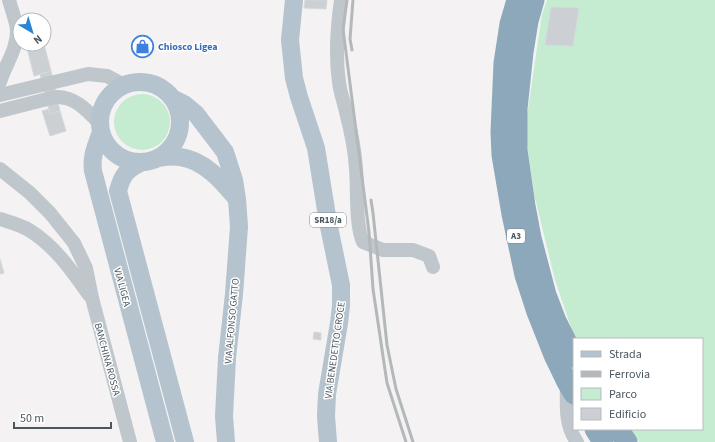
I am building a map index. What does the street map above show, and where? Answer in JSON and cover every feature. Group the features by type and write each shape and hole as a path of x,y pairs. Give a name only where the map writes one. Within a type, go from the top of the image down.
{"highway":[{"name":"A3","path":"509,111 504,63 510,24 517,0"},
{"name":"A3","path":"534,0 528,21 509,111 501,132 502,155 518,246 525,274 537,312 565,352 570,388"},
{"path":"596,430 603,442"},
{"path":"619,430 627,442"}],"main road":[{"name":"VIA BENEDETTO CROCE","path":"294,0 290,40 294,78 298,97 316,148 328,222 341,284 340,317 327,394 326,416 328,442"},
{"path":"150,160 166,152 178,137 181,118 179,108 167,91 157,85 150,82 132,82 124,85 109,96 101,114 101,128 106,143 113,151 122,158 132,161 150,160 180,157 198,162 222,182 238,199"},
{"name":"VIA ALFONSO GATTO","path":"174,100 184,104 196,114 225,152 234,180 238,199 239,227 227,358 224,416 226,442"},
{"name":"VIA LIGEA","path":"101,128 91,162 165,442"},
{"name":"VIA LIGEA","path":"150,160 131,167 120,181 118,191 185,442"}],"street":[{"path":"1,73 8,63 15,45 17,30 9,0"},
{"path":"341,0 336,52 339,83 351,134 356,169 360,236 363,242 383,250 413,250 429,256 433,267"},
{"path":"0,95 88,74 107,76 124,85"},
{"path":"0,111 55,97 69,99 85,109 101,128"},
{"path":"0,118 24,106"},
{"name":"BANCHINA ROSSA","path":"0,169 30,193 50,212 74,243 86,268 92,298 130,442"},
{"name":"BANCHINA ROSSA","path":"0,219 28,229 52,248 71,269 92,298"},
{"path":"570,388 568,421 572,435 577,442"}],"green space":[{"path":"547,0 715,0 715,442 639,442 631,430 703,430 703,338 575,338 555,280 534,194 525,130 542,14"},
{"path":"142,94 153,96 162,102 168,111 170,122 168,133 162,142 153,148 142,150 131,148 122,142 116,133 114,122 116,111 122,102 131,96"}],"building":[{"path":"305,0 327,0 326,9 304,8"},
{"path":"551,7 579,8 573,46 545,45"},
{"name":"Chiosco Ligea","path":"147,42 149,48 146,53 137,51 136,45"},
{"path":"28,52 46,52 51,71 34,76"},
{"path":"51,71 60,111 50,114 40,74"},
{"path":"49,109 50,114 60,111 66,131 50,136 42,111"},
{"path":"0,259 4,273 0,274"},
{"path":"314,332 321,333 321,340 313,339"}],"railway":[{"path":"347,0 343,29 369,232 373,289 387,383 406,442"},
{"path":"352,50 350,39 353,0"},
{"path":"371,200 387,345 396,389 413,442"}],"place":[{"name":"Chiosco Ligea","path":"142,46"}]}
